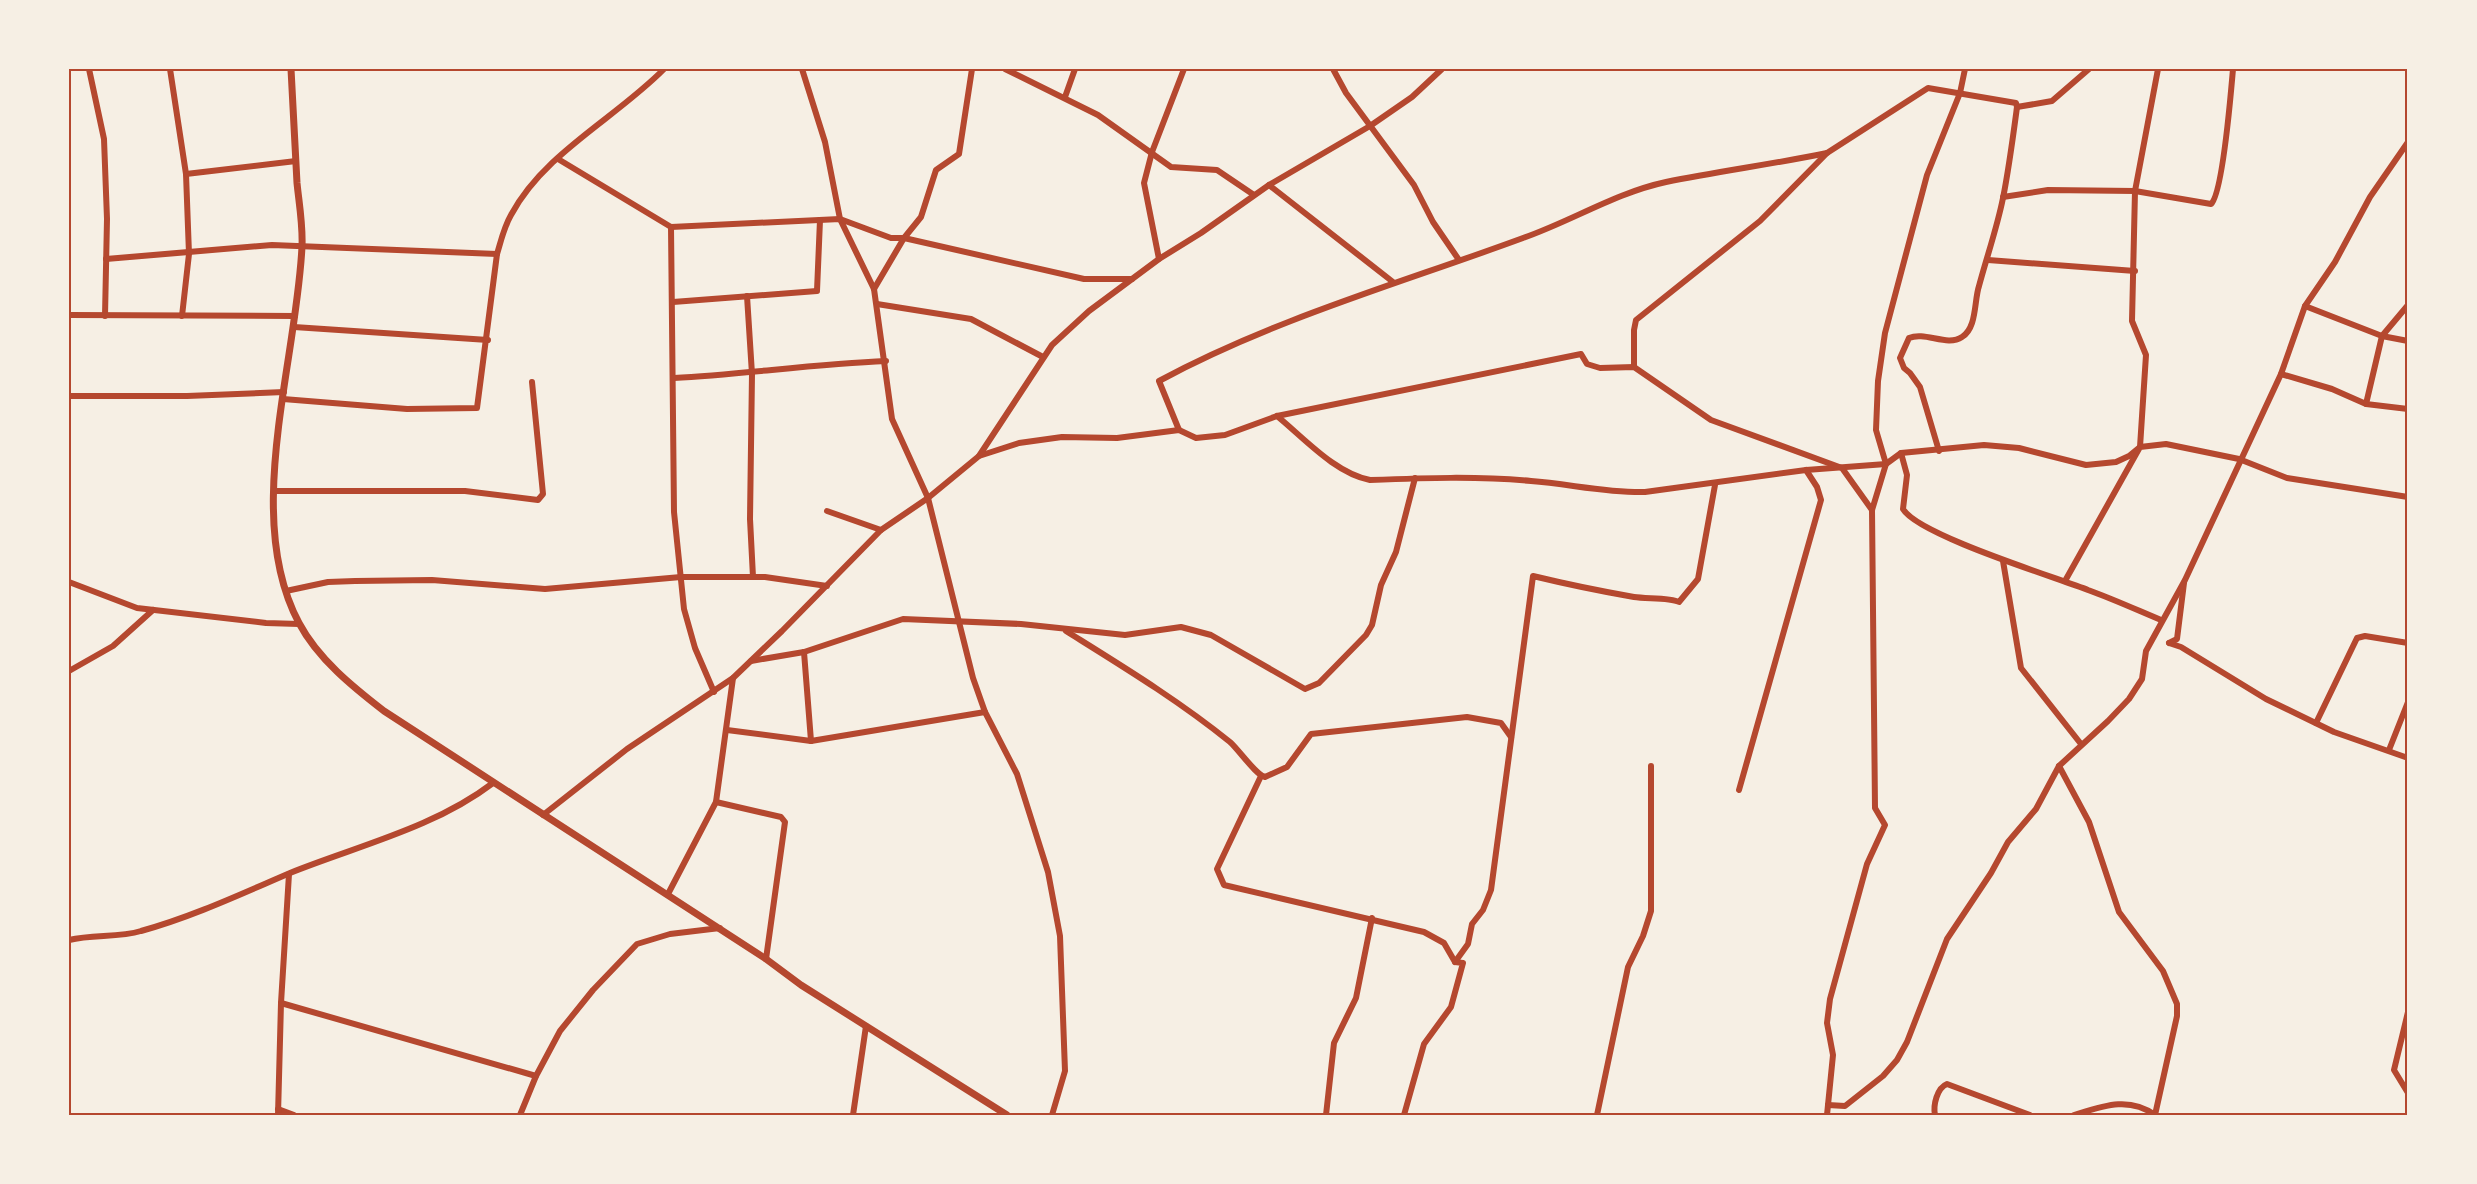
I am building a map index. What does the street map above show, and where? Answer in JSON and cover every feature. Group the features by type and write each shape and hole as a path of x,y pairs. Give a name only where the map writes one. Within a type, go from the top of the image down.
{"street":[{"path":"89,69 104,139 105,316"},
{"path":"170,69 186,174 189,254 182,316"},
{"path":"291,69 302,245 284,396 275,491 274,533 286,591 300,624 332,666 359,692 493,783 1007,1115"},
{"path":"69,396 284,396 407,410 475,409 479,402 488,340 497,255 511,214 558,159 664,69"},
{"path":"802,69 825,142 840,219 874,289 886,361 887,398 892,419 928,498 958,622 985,712 1017,774 1048,872 1060,936 1065,1071 1052,1115"},
{"path":"874,289 904,238 921,217 936,170 959,154 972,69"},
{"path":"1005,69 1098,115 1171,167 1217,170 1254,195"},
{"path":"1065,97 1075,69"},
{"path":"1159,259 1144,183 1152,152 1184,69"},
{"path":"1334,69 1346,93 1414,185 1433,222 1459,260"},
{"path":"543,815 627,748 733,678 881,530 928,498 979,456 1043,357 1070,327 1159,259 1201,233 1254,195 1370,126 1412,97 1442,69"},
{"path":"1827,1115 1833,1054 1827,1023 1830,999 1867,864 1885,825 1875,808 1875,570 1872,510 1886,464 1876,430 1878,381 1886,333 1927,175 1960,93 1965,69"},
{"path":"2017,107 2052,101 2089,69"},
{"path":"2065,581 2140,447 2146,355 2132,321 2135,271 2135,190 2158,69"},
{"path":"2003,197 2048,190 2135,190 2207,204 2214,202 2222,164 2233,69"},
{"path":"1634,367 1636,320 1760,221 1827,153 1928,88 2016,103 2003,197 1988,260 1978,286 1971,328 1963,337 1954,340 1915,335 1909,338 1900,358 1904,368 1920,387 1939,451"},
{"path":"1828,1105 1845,1106 1883,1076 1897,1060 1907,1042 1947,939 1991,873 2008,842 2036,809 2059,766 2129,699 2142,679 2146,651 2185,580 2239,459 2281,374 2305,306 2335,262 2370,197 2408,142"},
{"path":"1179,430 1159,381 1237,344 1393,282 1525,237 1610,199 1666,182 1827,153"},
{"path":"558,159 671,227 840,219 891,238 904,238 1084,279 1132,279"},
{"path":"186,174 296,161"},
{"path":"1269,185 1393,282"},
{"path":"673,302 817,291 820,220"},
{"path":"671,227 674,512 681,578 690,631 714,692"},
{"path":"106,259 189,254 272,244 497,255"},
{"path":"1988,260 2135,271"},
{"path":"747,296 752,374 750,519 753,577"},
{"path":"876,304 971,319 1043,357"},
{"path":"2366,404 2382,336 2408,305"},
{"path":"2305,306 2382,336 2408,341"},
{"path":"69,315 295,316"},
{"path":"294,327 488,340"},
{"path":"979,456 1019,443 1062,436 1117,438 1179,430 1196,438 1225,435 1277,416 1581,354 1587,364 1600,368 1634,367 1711,420 1842,468 1872,510"},
{"path":"674,378 752,374 834,363 886,361"},
{"path":"2281,374 2332,389 2366,404 2408,409"},
{"path":"275,491 465,491 538,500 543,494 532,382"},
{"path":"1277,416 1356,477 1370,480 1475,477 1534,481 1620,493 1715,485 1806,470 1886,464 1901,453 2000,445 2086,465 2116,462 2140,447 2166,444 2239,459 2287,478 2408,497"},
{"path":"1901,453 1907,475 1903,503 1906,514 2002,561 2065,581 2161,620"},
{"path":"1738,790 1821,500 1817,487 1806,470"},
{"path":"750,661 804,652 891,621 1021,624 1125,635 1168,628 1194,629 1235,648 1305,689 1319,683 1366,635 1372,625 1381,585 1396,552 1415,478"},
{"path":"1455,963 1468,944 1472,924 1483,910 1491,890 1533,576 1631,596 1658,600 1674,599 1679,602 1698,579 1715,485"},
{"path":"827,511 881,530"},
{"path":"2002,561 2021,668 2081,744"},
{"path":"286,591 328,582 355,581 432,580 545,589 681,578 753,577 827,586"},
{"path":"2185,580 2177,639 2169,643 2181,647 2255,693 2334,732 2408,758"},
{"path":"69,583 117,603 266,623 300,624"},
{"path":"69,671 113,646 154,609"},
{"path":"1065,630 1167,694 1238,750 1261,776 1270,777 1287,766 1311,734 1467,717 1501,723 1511,737"},
{"path":"2316,723 2357,638 2365,636 2408,643"},
{"path":"804,652 811,741"},
{"path":"668,894 716,802 733,678"},
{"path":"2390,750 2408,702"},
{"path":"727,730 811,741 985,712"},
{"path":"1598,1115 1628,967 1648,924 1651,910 1651,766"},
{"path":"2059,766 2089,822 2119,912 2163,971 2177,1004 2177,1016 2155,1115 2141,1105 2125,1102 2074,1115"},
{"path":"1261,776 1217,869 1224,885 1372,918 1430,934 1444,943 1455,963"},
{"path":"69,940 141,931 219,904 441,815 471,800 493,783"},
{"path":"716,802 781,817 785,822 766,959"},
{"path":"289,874 281,1004 278,1112 294,1115"},
{"path":"1326,1115 1334,1043 1356,998 1372,918"},
{"path":"520,1115 536,1076 560,1030 593,990 637,944 670,934 720,928"},
{"path":"1404,1115 1424,1044 1451,1008 1458,988 1463,963 1455,963"},
{"path":"281,1004 536,1076"},
{"path":"2408,1012 2394,1070 2408,1093"},
{"path":"853,1115 866,1026"},
{"path":"1935,1115 1934,1108 1941,1088 1947,1083 2030,1115"}]}
